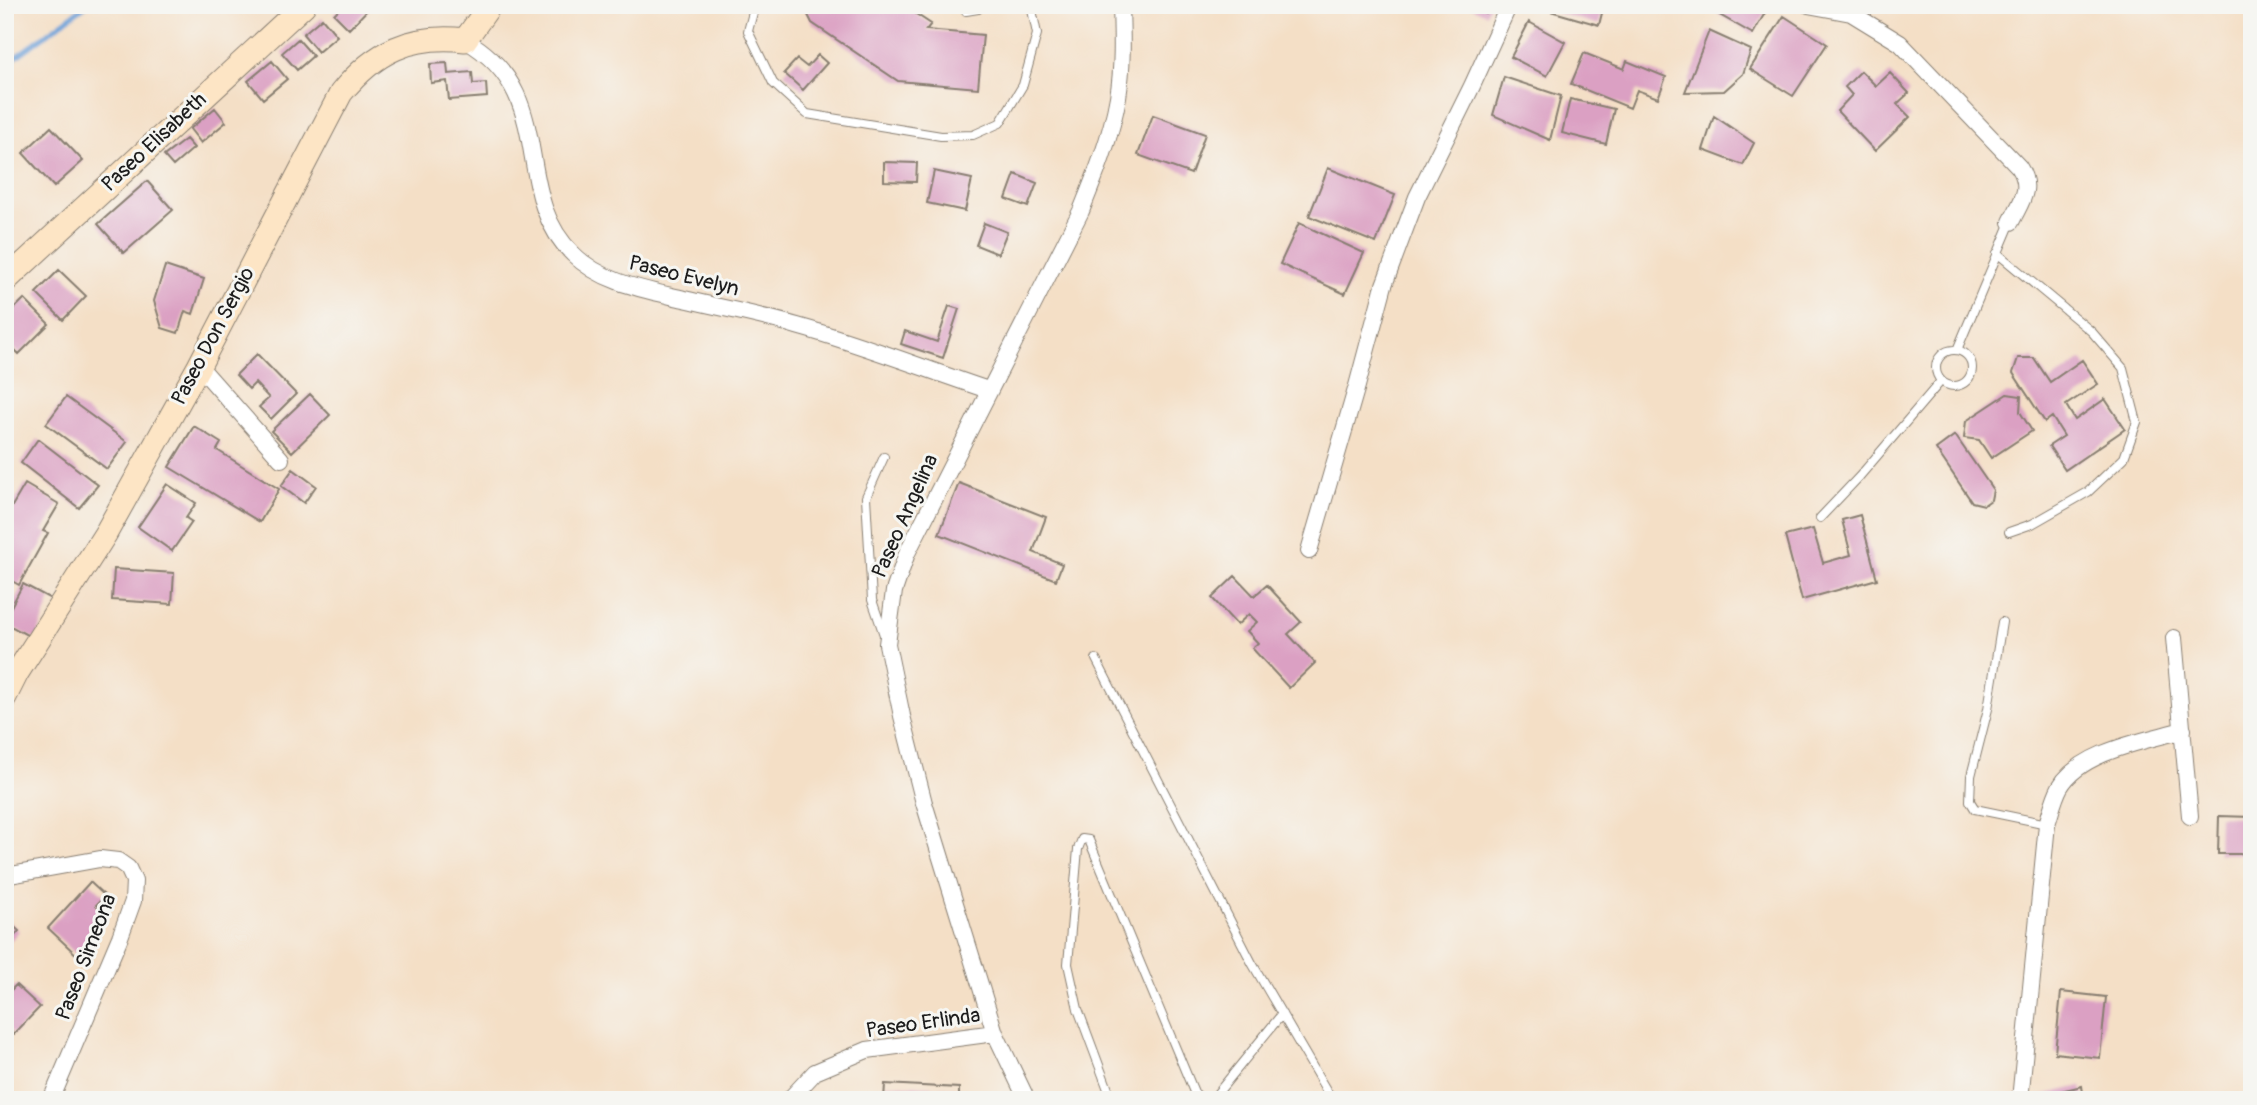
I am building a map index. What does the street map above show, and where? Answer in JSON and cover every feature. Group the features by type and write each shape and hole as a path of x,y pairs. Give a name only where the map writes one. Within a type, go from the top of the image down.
{"street":[{"name":"Paseo Elisabeth","path":"5,281 304,5"},
{"path":"465,40 490,5"},
{"name":"Paseo Angelina","path":"1027,1100 995,1033 924,803 887,644 894,591 907,553 1081,211 1102,160 1118,97 1122,43 1121,5"},
{"path":"1309,551 1384,285 1417,197 1509,5"},
{"path":"1808,5 1851,13 1900,43 2019,167 2025,177 2026,191 2011,222"},
{"name":"Paseo Don Sergio","path":"5,697 17,673 106,533 199,366 341,93 353,77 373,60 404,44 437,39 465,40"},
{"name":"Paseo Evelyn","path":"465,40 484,51 500,67 512,85 525,117 539,186 552,223 567,247 587,266 628,285 798,326 988,390"},
{"path":"199,366 281,459"},
{"path":"2174,638 2190,816"},
{"path":"2020,1100 2047,824 2060,788 2074,769 2091,758 2183,730"},
{"name":"Paseo Simeona","path":"5,876 100,859 118,860 128,868 134,881 132,901 120,937 51,1100"},
{"name":"Paseo Erlinda","path":"789,1100 815,1072 867,1050 995,1033"}],"lane":[{"path":"755,5 748,31 753,42 773,83 807,114 941,136 973,135 1000,123 1023,85 1037,34 1031,5"},
{"path":"966,11 984,5"},
{"path":"1851,13 1866,5"},
{"path":"1957,350 2011,222"},
{"path":"1997,253 2091,332 2123,369 2137,422 2124,458 2088,492 2032,524 2009,532"},
{"path":"1957,350 1967,355 1972,366 1970,377 1962,385 1950,386 1941,381 1936,371 1938,359 1946,352 1957,350"},
{"path":"1820,519 1941,381"},
{"path":"884,457 866,497 873,600 887,644"},
{"path":"2002,622 1988,709 1971,776 1970,801 1975,809 2047,824"},
{"path":"1096,659 1252,963 1332,1100"},
{"path":"1112,1100 1078,1009 1068,964 1078,849 1082,839 1089,839 1194,1092 1201,1099 1210,1099 1216,1095 1282,1014"}],"building":[{"path":"343,5 372,5 349,29 334,14"},
{"path":"803,5 921,5 916,14 931,24 926,30 983,35 978,88 898,81 812,23"},
{"path":"1467,5 1490,5 1486,14"},
{"path":"1548,5 1604,5 1599,25 1547,10"},
{"path":"1723,5 1757,5 1766,11 1753,34 1718,14"},
{"path":"1784,16 1827,44 1793,96 1750,69"},
{"path":"322,18 337,36 318,52 303,34"},
{"path":"1529,22 1565,42 1547,76 1511,57"},
{"path":"1709,31 1751,50 1743,74 1724,91 1685,92"},
{"path":"298,39 313,56 297,70 282,53"},
{"path":"1584,53 1624,69 1627,61 1666,77 1658,98 1637,90 1630,108 1571,84"},
{"path":"818,55 827,63 803,90 784,73 797,59 807,67"},
{"path":"272,61 287,79 263,99 248,81"},
{"path":"447,63 448,74 472,72 473,84 486,83 487,97 449,100 447,81 431,83 430,64"},
{"path":"1861,71 1876,86 1890,73 1909,93 1897,104 1910,117 1875,151 1837,111 1852,95 1845,87"},
{"path":"1504,77 1561,96 1550,140 1493,115"},
{"path":"1570,99 1614,109 1606,144 1562,133"},
{"path":"215,108 226,122 201,143 190,129"},
{"path":"1153,115 1205,134 1191,174 1138,155"},
{"path":"1714,116 1754,143 1743,165 1703,150"},
{"path":"51,127 83,161 54,187 23,153"},
{"path":"186,139 194,148 173,166 164,156"},
{"path":"884,162 917,163 916,182 884,181"},
{"path":"1328,168 1395,195 1376,243 1309,216"},
{"path":"934,171 972,179 965,211 927,203"},
{"path":"1015,174 1037,183 1028,207 1006,199"},
{"path":"147,181 173,210 124,253 98,224"},
{"path":"984,223 1007,232 998,254 976,245"},
{"path":"1299,223 1364,253 1345,294 1280,264"},
{"path":"165,266 204,279 193,314 185,311 178,333 162,328 154,301"},
{"path":"59,270 86,296 63,320 36,293"},
{"path":"24,299 49,324 19,354 5,340 5,318"},
{"path":"949,306 959,309 943,358 901,344 905,331 937,342"},
{"path":"257,354 296,394 271,419 259,407 269,398 255,383 249,389 236,375"},
{"path":"2018,358 2034,358 2050,382 2082,360 2098,384 2066,405 2075,420 2105,399 2125,429 2065,470 2049,446 2064,436 2052,417 2045,422 2013,373"},
{"path":"310,394 330,415 292,452 271,431"},
{"path":"2007,394 2021,396 2020,412 2032,431 1991,458 1979,440 1964,438 1966,421"},
{"path":"66,397 127,442 107,469 46,424"},
{"path":"194,426 221,443 217,450 279,489 260,522 169,467"},
{"path":"1955,435 1993,490 1991,500 1984,505 1972,502 1936,449"},
{"path":"38,439 98,485 79,508 21,463"},
{"path":"293,469 316,486 304,503 281,486"},
{"path":"959,483 1046,517 1033,552 1062,564 1056,580 939,534"},
{"path":"25,484 59,504 43,531 48,533 19,585 5,577 5,518"},
{"path":"167,484 196,503 186,518 192,522 172,551 138,527"},
{"path":"1860,515 1877,579 1802,600 1785,536 1813,529 1823,563 1851,555 1842,520"},
{"path":"114,569 174,573 172,604 112,600"},
{"path":"1235,576 1254,596 1267,585 1301,622 1288,634 1315,663 1289,688 1252,648 1258,643 1247,631 1257,622 1249,614 1237,625 1212,598"},
{"path":"23,584 51,599 36,640 5,623"},
{"path":"2219,816 2252,817 2252,854 2218,854"},
{"path":"90,882 105,896 96,905 103,912 94,923 99,927 90,937 95,942 80,958 48,928"},
{"path":"5,918 19,931 5,947"},
{"path":"16,985 40,1007 14,1034 5,1025 5,996"},
{"path":"2061,992 2106,997 2100,1058 2055,1053"},
{"path":"885,1084 959,1088 959,1100 884,1100"},
{"path":"2082,1086 2084,1100 2040,1100 2039,1096"}],"waterway":[{"path":"5,65 86,5"}]}
